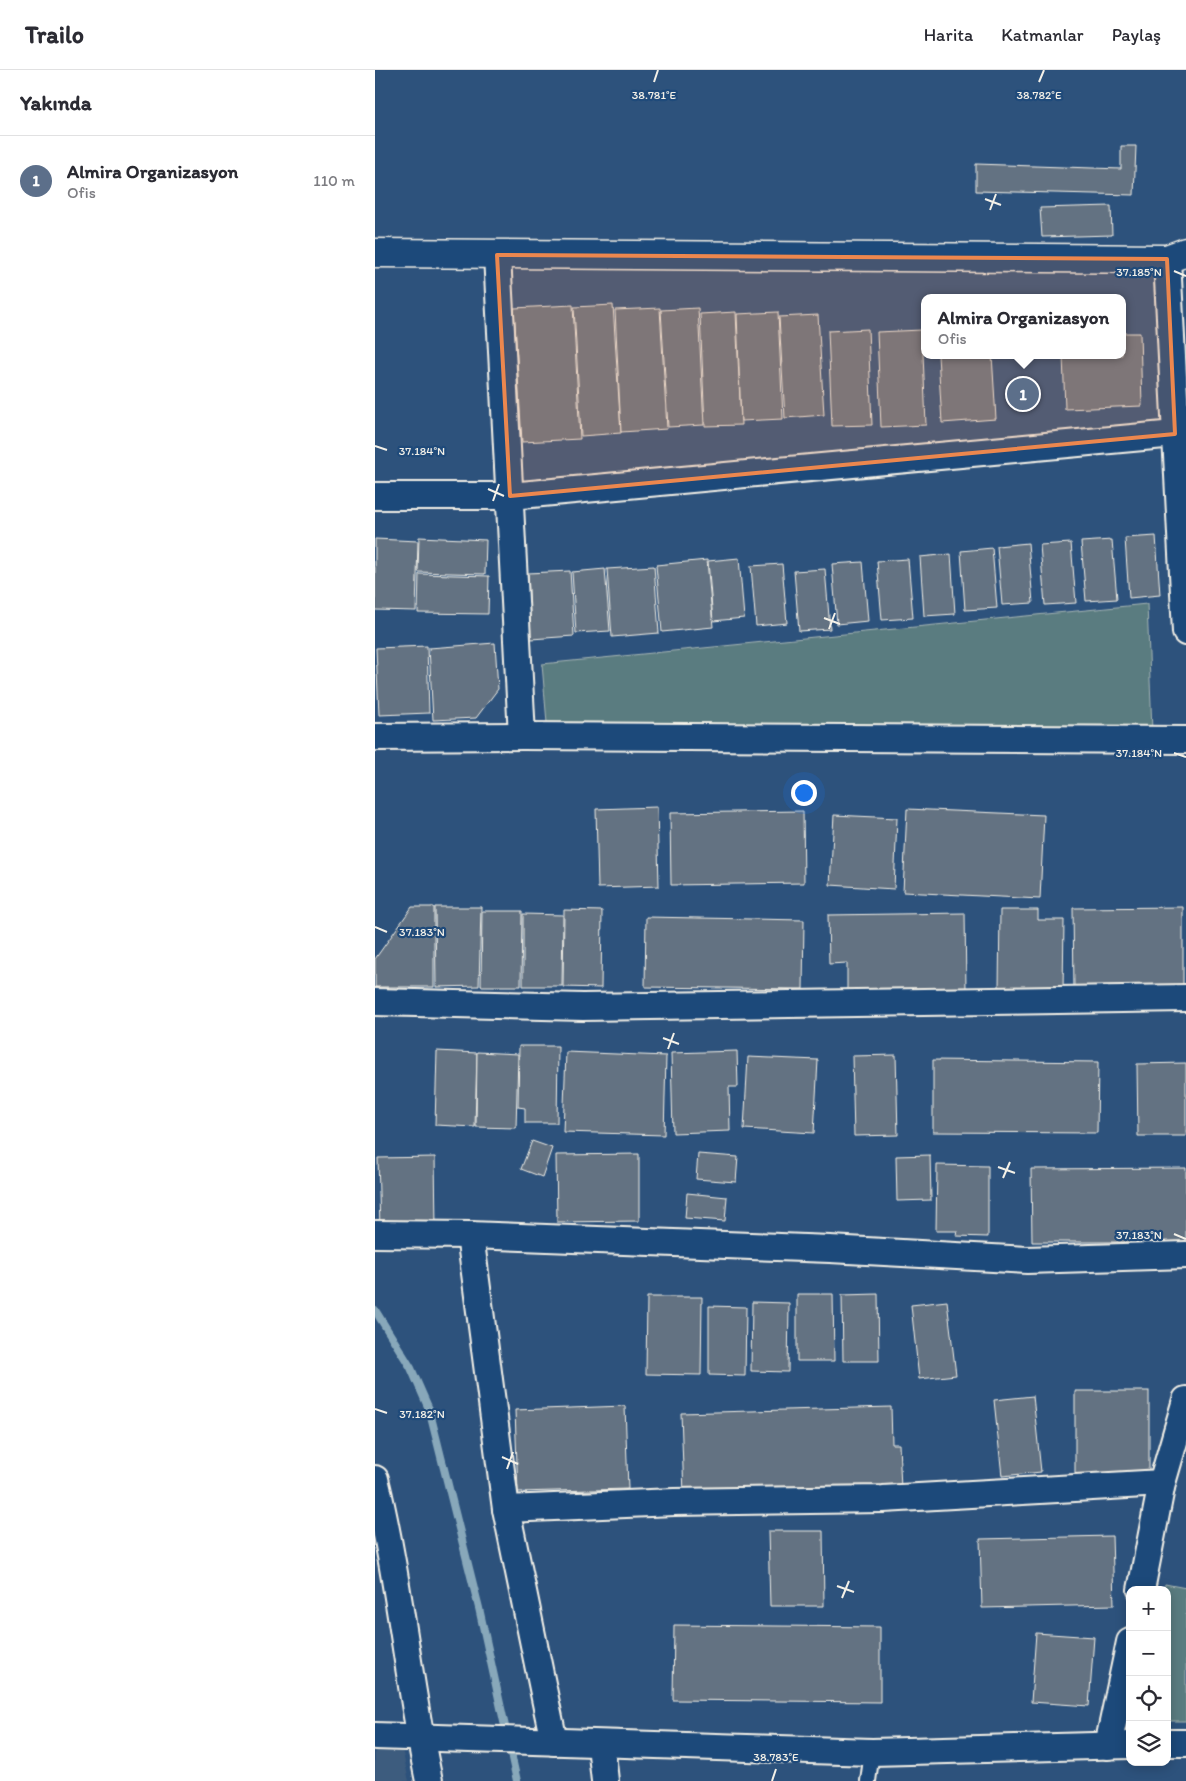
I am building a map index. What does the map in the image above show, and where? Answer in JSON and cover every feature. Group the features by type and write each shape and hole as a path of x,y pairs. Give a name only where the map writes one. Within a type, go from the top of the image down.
{"street":[{"path":"375,254 1176,255 1175,434 1186,632"},
{"path":"497,255 522,736"},
{"path":"375,496 510,496 1175,434"},
{"path":"375,737 522,736 1186,740"},
{"path":"375,1002 583,1007 1186,998"},
{"path":"375,1234 470,1235 830,1249 1027,1260 1186,1255"},
{"path":"470,1235 506,1509 543,1742"},
{"path":"1142,1586 1162,1483 1186,1400"},
{"path":"375,1479 419,1737 429,1781"},
{"path":"506,1509 684,1502 883,1499 1162,1483"},
{"path":"375,1736 872,1752 1119,1746 1126,1676"},
{"path":"1171,1744 1186,1742"},
{"path":"601,1744 605,1781"}],"lane":[{"path":"868,1781 872,1752"}],"highlighted area":[{"path":"497,255 1167,259 1175,434 510,496"}],"shaded area":[{"path":"375,1740 400,1740 409,1781 375,1781"}],"green space":[{"path":"1147,604 1152,731 547,723 542,664"},
{"path":"1165,1584 1186,1588 1186,1721 1171,1721 1171,1586 1165,1586"}],"building":[{"path":"1121,146 1136,146 1134,195 976,191 976,164 1121,169"},
{"path":"1111,206 1112,235 1042,237 1040,208"},
{"path":"573,305 580,439 522,442 514,308"},
{"path":"613,305 621,433 581,436 574,307"},
{"path":"660,308 667,429 621,432 615,310"},
{"path":"698,308 704,425 668,427 661,310"},
{"path":"736,312 741,425 705,426 700,314"},
{"path":"778,312 783,419 741,421 737,314"},
{"path":"818,315 824,415 785,418 779,317"},
{"path":"868,329 872,425 832,426 828,331"},
{"path":"921,330 921,359 923,359 926,425 881,427 877,332"},
{"path":"1126,333 1140,333 1142,406 1065,409 1063,359 1126,359"},
{"path":"938,359 992,359 996,419 942,423"},
{"path":"1156,536 1160,595 1129,598 1125,538"},
{"path":"419,537 486,540 485,574 418,572"},
{"path":"375,539 418,541 416,611 375,610"},
{"path":"1112,540 1117,599 1086,601 1081,542"},
{"path":"1028,543 1033,603 1002,605 997,546"},
{"path":"1071,543 1076,603 1045,605 1040,545"},
{"path":"992,548 997,608 965,610 961,551"},
{"path":"951,554 955,614 924,616 920,557"},
{"path":"739,558 744,618 713,621 708,561"},
{"path":"908,559 913,618 882,620 877,561"},
{"path":"707,560 713,627 662,632 656,565"},
{"path":"863,562 868,621 837,624 832,564"},
{"path":"782,564 787,623 756,626 751,566"},
{"path":"654,566 659,633 612,637 607,569"},
{"path":"605,569 610,631 576,633 572,572"},
{"path":"825,569 830,629 799,631 794,571"},
{"path":"570,571 574,636 531,639 528,573"},
{"path":"419,574 489,576 488,614 418,613"},
{"path":"495,643 498,689 476,718 433,720 429,648"},
{"path":"427,646 429,713 379,715 376,648"},
{"path":"657,807 659,886 598,888 596,809"},
{"path":"907,809 1044,815 1040,899 903,892"},
{"path":"803,811 804,883 671,885 670,813"},
{"path":"834,815 897,818 894,889 830,885"},
{"path":"412,907 434,907 434,987 375,987 375,959"},
{"path":"435,907 481,907 479,986 436,987"},
{"path":"1183,907 1183,989 1074,990 1073,908"},
{"path":"564,910 602,911 601,988 563,987"},
{"path":"1000,910 1038,910 1038,920 1064,920 1063,990 999,989"},
{"path":"482,911 522,911 521,986 481,986"},
{"path":"965,913 966,991 847,993 847,963 829,964 828,915"},
{"path":"523,914 563,915 562,986 523,986"},
{"path":"646,917 804,920 803,989 645,987"},
{"path":"519,1046 558,1046 557,1123 525,1123 525,1108 518,1107"},
{"path":"437,1051 477,1053 475,1127 435,1125"},
{"path":"737,1051 738,1087 729,1087 730,1131 673,1133 671,1053"},
{"path":"477,1052 518,1054 516,1128 476,1127"},
{"path":"566,1052 666,1056 664,1135 563,1132"},
{"path":"896,1055 898,1135 854,1136 852,1056"},
{"path":"748,1057 818,1060 814,1133 744,1129"},
{"path":"933,1060 1098,1062 1097,1133 933,1132"},
{"path":"1186,1063 1186,1136 1138,1136 1137,1064"},
{"path":"532,1141 552,1148 542,1177 521,1169"},
{"path":"639,1154 639,1221 557,1222 556,1155"},
{"path":"698,1154 738,1157 736,1182 696,1179"},
{"path":"930,1155 931,1200 897,1201 896,1156"},
{"path":"435,1157 436,1228 380,1229 378,1158"},
{"path":"937,1165 988,1166 988,1237 956,1236 957,1231 936,1231"},
{"path":"1186,1168 1186,1242 1032,1242 1031,1169"},
{"path":"687,1193 727,1197 725,1221 685,1218"},
{"path":"797,1294 833,1294 834,1361 797,1361"},
{"path":"878,1294 879,1361 843,1361 842,1295"},
{"path":"647,1297 702,1297 701,1375 646,1374"},
{"path":"947,1301 956,1375 919,1379 911,1305"},
{"path":"752,1302 789,1303 788,1372 751,1371"},
{"path":"709,1306 746,1307 745,1376 709,1375"},
{"path":"1075,1391 1149,1391 1149,1475 1075,1475"},
{"path":"1033,1396 1041,1472 1002,1476 994,1400"},
{"path":"625,1406 628,1489 518,1492 515,1410"},
{"path":"891,1407 892,1444 899,1444 901,1489 684,1495 681,1413"},
{"path":"768,1531 823,1531 824,1606 770,1606"},
{"path":"1112,1536 1114,1605 982,1608 980,1539"},
{"path":"674,1625 880,1627 880,1702 673,1700"},
{"path":"1036,1633 1094,1637 1089,1706 1031,1702"}],"waterway":[{"path":"375,1310 411,1368 429,1409 479,1608 517,1781"}],"place":[{"name":"Almira Organizasyon","path":"1023,394"}]}
